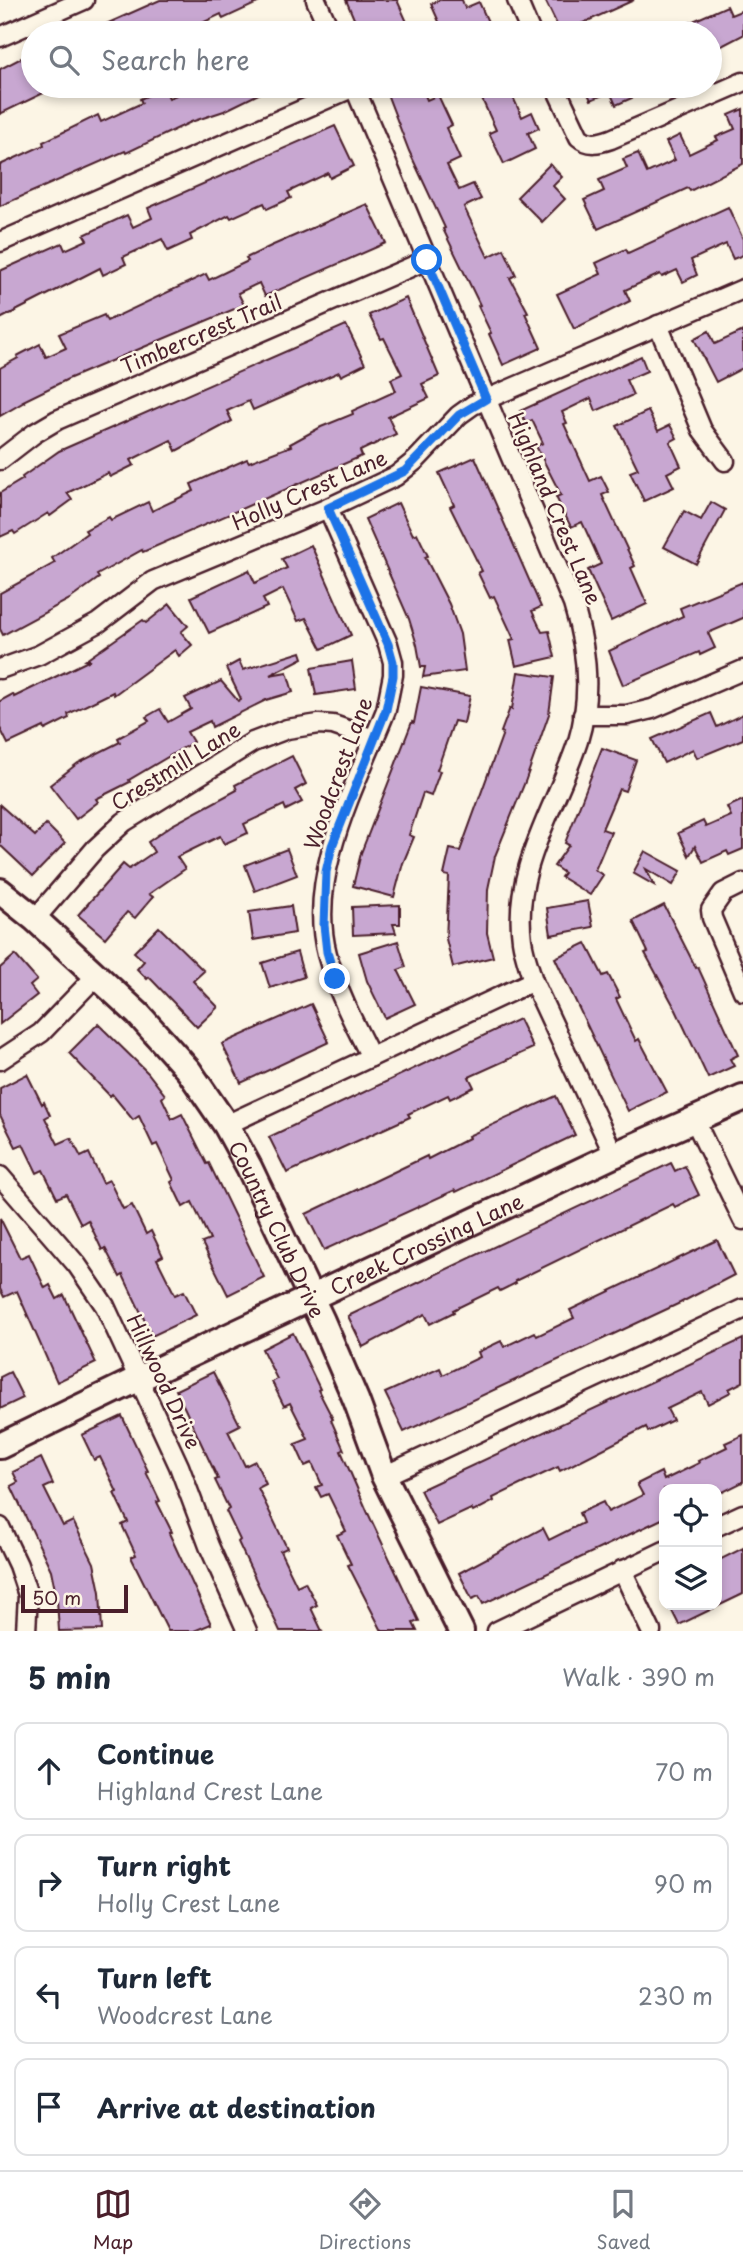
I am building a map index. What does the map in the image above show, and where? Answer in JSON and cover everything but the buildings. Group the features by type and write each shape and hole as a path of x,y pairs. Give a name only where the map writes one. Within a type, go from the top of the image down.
{"street":[{"path":"36,21 84,0"},
{"path":"316,0 326,21"},
{"path":"517,0 526,21"},
{"path":"0,37 21,28"},
{"path":"722,91 743,82"},
{"path":"0,242 327,98"},
{"name":"Highland Crest Lane","path":"359,98 580,625 587,689 583,715 578,740 531,856 521,905 522,940 533,981 614,1155"},
{"path":"561,98 579,137 584,142 593,144 611,139 706,98"},
{"name":"Timbercrest Trail","path":"0,460 57,420 427,260"},
{"name":"Holly Crest Lane","path":"0,669 38,655 98,623 153,581 328,508 405,471 459,415 486,399 743,289"},
{"path":"657,325 702,430 725,461"},
{"name":"Woodcrest Lane","path":"328,508 381,625 393,662 391,691 332,846 323,899 329,961 345,1005 371,1057"},
{"path":"583,715 627,715 652,709 743,670"},
{"name":"Crestmill Lane","path":"35,919 95,849 124,822 253,742 287,729 319,724 333,725 374,739"},
{"path":"743,883 723,893 711,910 743,991"},
{"name":"Country Club Drive","path":"0,891 35,919 138,1014 189,1071 226,1125 249,1167 356,1400 384,1476 461,1631"},
{"path":"0,1060 41,1033 96,976"},
{"path":"226,1125 533,981"},
{"name":"Creek Crossing Lane","path":"0,1446 614,1155 743,1098"},
{"path":"694,1119 743,1220"},
{"name":"Hillwood Drive","path":"0,1176 60,1244 105,1306 179,1466 209,1546 247,1631"},
{"path":"384,1476 743,1309"},
{"path":"722,1524 743,1514"},
{"path":"0,1527 18,1565 28,1595 26,1631"},
{"path":"497,1631 659,1553"},
{"path":"622,1570 651,1631"}],"route":[{"path":"335,979 327,952 324,925 326,872 332,846 386,710 391,691 393,662 381,625 328,508 405,471 459,415 486,399 427,260"}]}
